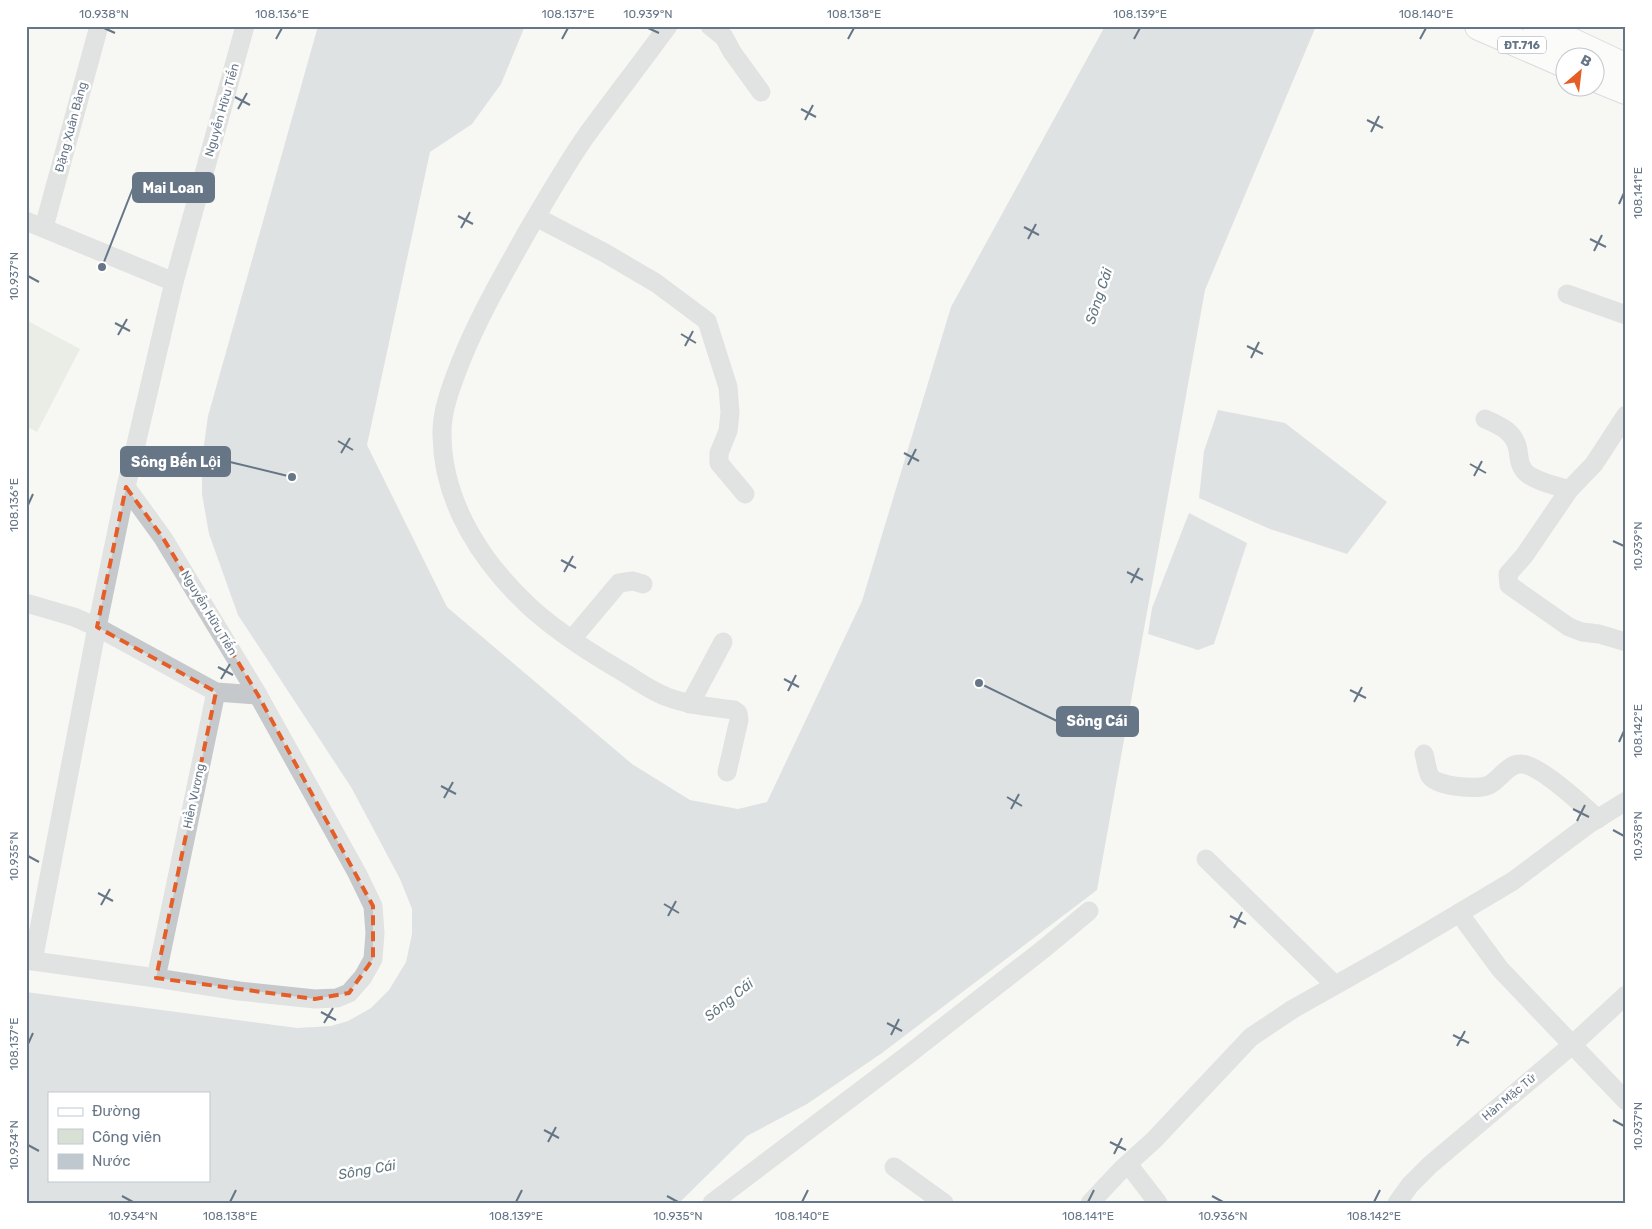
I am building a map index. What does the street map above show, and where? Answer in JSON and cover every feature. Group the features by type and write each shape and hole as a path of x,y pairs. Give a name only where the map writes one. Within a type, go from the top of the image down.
{"main road":[{"name":"ĐT.716","path":"1480,26 1554,59"},
{"name":"ĐT.716","path":"1537,26 1626,68"},
{"path":"1604,80 1626,90"}],"street":[{"name":"Đặng Xuân Bảng","path":"35,224 99,26"},
{"name":"Nguyễn Hữu Tiến","path":"156,978 239,991 315,1000 337,998 349,993 364,977 373,959 375,933 373,906 357,872 258,695 163,538 126,488 174,282 246,26"},
{"path":"668,26 586,137 536,217 492,294 471,336 445,410 442,434 443,451 448,480 460,515 482,553 527,604 596,656 665,696 690,704 734,710 738,713 739,720 727,772"},
{"path":"710,26 724,37 732,52 761,92"},
{"path":"536,217 605,253 656,283 707,321 728,387 730,413 728,432 719,453 719,463 745,494"},
{"path":"35,224 174,282"},
{"path":"1567,294 1626,315"},
{"path":"1626,415 1594,464 1569,490 1524,556 1508,574 1509,584 1569,627 1582,632 1599,634 1626,642"},
{"path":"1485,419 1502,426 1512,434 1517,444 1522,469 1530,476 1569,490"},
{"path":"126,488 30,960 156,978"},
{"path":"572,639 619,583 633,581 643,584"},
{"path":"26,603 74,617 97,627 216,692 258,695"},
{"path":"690,704 722,642"},
{"name":"Hiền Vương","path":"156,978 216,692"},
{"path":"1424,754 1430,776 1435,782 1451,786 1488,785 1512,767 1519,764 1526,765 1548,777 1598,819"},
{"path":"1090,1203 1154,1140 1251,1037 1293,1009 1513,881 1626,801"},
{"path":"1206,859 1335,985"},
{"path":"712,1203 902,1060 1089,911"},
{"path":"1459,913 1500,969 1626,1101"},
{"name":"Hàn Mặc Tử","path":"1397,1203 1410,1185 1430,1165 1572,1045 1626,995"},
{"path":"1128,1164 1158,1203"},
{"path":"894,1167 944,1203"}],"highlighted area":[{"path":"126,487 163,538 258,695 373,906 373,959 349,993 315,999 156,978 216,692 97,627"}],"green space":[{"path":"26,320 80,349 37,432 26,426"}],"water":[{"name":"Sông Cái","path":"318,26 525,26 501,84 472,124 430,152 367,445 447,607 632,764 690,800 738,809 767,802 862,601 951,307 1105,26 1316,26 1205,290 1097,890 882,1053 807,1104 747,1136 679,1203 26,1203 26,992 297,1028 331,1026 348,1021 371,1008 389,990 406,962 412,934 412,909 400,879 351,787 238,615 209,534 202,494 202,459 208,416"},
{"path":"1218,410 1285,423 1387,502 1347,554 1270,529 1199,498 1204,451"},
{"path":"1189,513 1247,543 1214,644 1198,650 1148,634 1152,608"}],"place":[{"name":"Mai Loan","path":"102,267"},
{"name":"Sông Bến Lội","path":"292,477"},
{"name":"Sông Cái","path":"979,683"}]}
